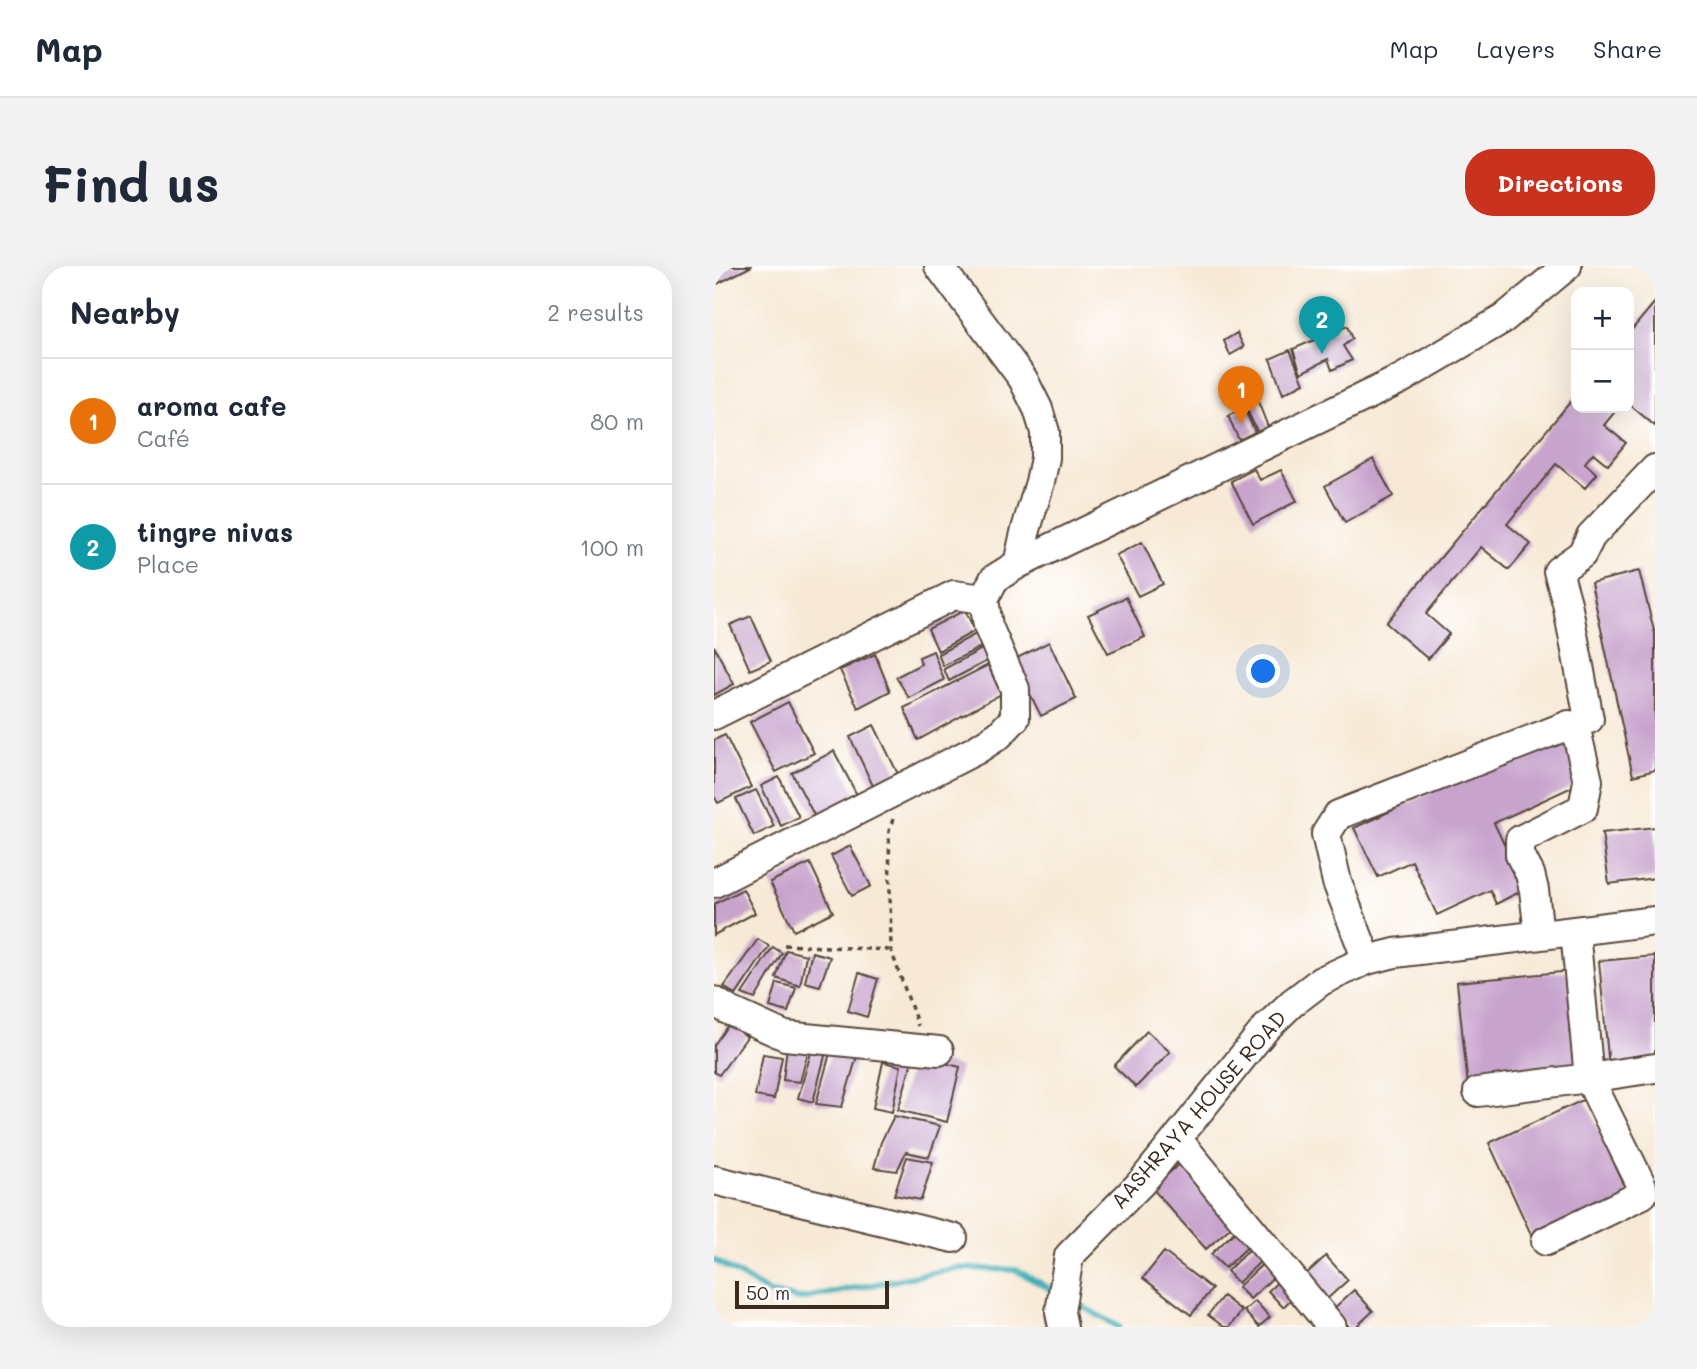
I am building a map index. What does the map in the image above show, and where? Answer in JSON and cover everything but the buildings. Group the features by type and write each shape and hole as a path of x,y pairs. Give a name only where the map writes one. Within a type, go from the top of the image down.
{"street":[{"path":"939,266 1023,379 1038,409 1045,432 1045,458 1018,564"},
{"path":"714,883 976,750 999,735 1014,718 1015,689 988,626 984,599 994,579 1018,564 1401,379 1503,319 1567,266"},
{"path":"1590,719 1558,571 1582,554 1591,536 1655,469"},
{"path":"714,715 954,595 984,599"},
{"path":"1367,960 1338,882 1326,834 1338,815 1569,725 1578,738 1588,781 1583,808 1520,840 1520,855 1531,874 1539,935"},
{"name":"AASHRAYA HOUSE ROAD","path":"1063,1327 1060,1312 1069,1256 1142,1182 1265,1029 1292,1003 1321,981 1367,960 1395,953 1655,921"},
{"path":"1546,1241 1643,1194 1644,1190 1589,1078 1575,931"},
{"path":"714,1001 785,1036 933,1051"},
{"path":"1478,1092 1655,1068"},
{"path":"1177,1139 1332,1327"},
{"path":"714,1180 953,1238"}],"path":[{"path":"903,787 890,831 891,950 933,1051"},
{"path":"784,945 891,950"}],"waterway":[{"path":"714,1260 770,1293 800,1299 957,1268 1016,1270 1056,1292"},
{"path":"1069,1299 1119,1327"}],"place":[{"name":"tingre nivas","path":"1322,354"},
{"name":"aroma cafe","path":"1241,424"}]}
